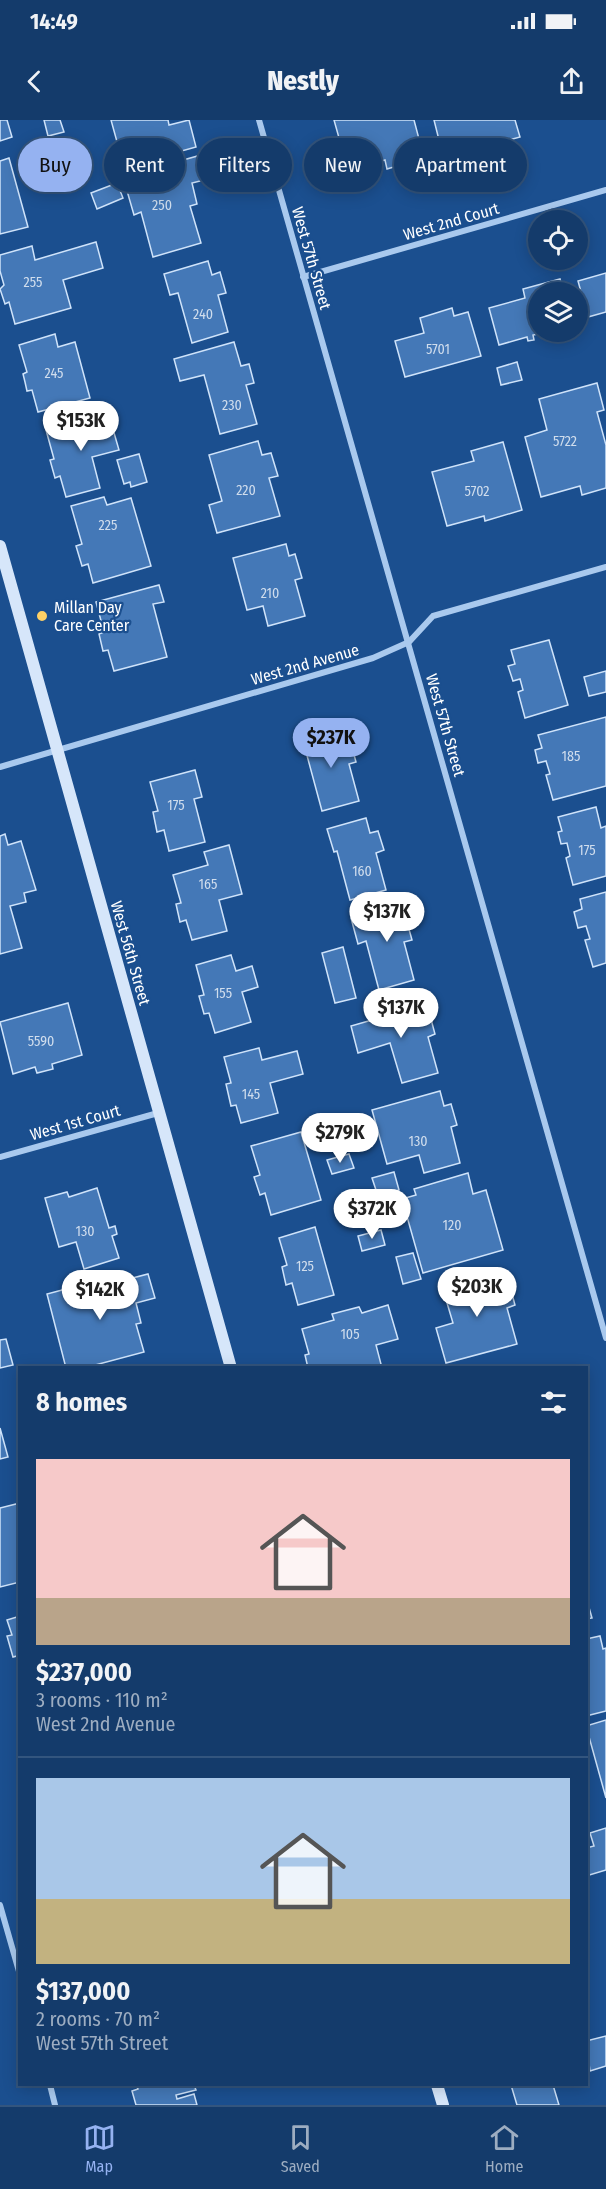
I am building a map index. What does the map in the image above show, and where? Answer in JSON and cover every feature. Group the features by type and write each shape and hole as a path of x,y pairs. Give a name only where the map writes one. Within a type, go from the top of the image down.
{"street":[{"name":"West 57th Street","path":"259,120 606,1338"},
{"name":"West 2nd Court","path":"303,277 606,190"},
{"name":"West 56th Street","path":"0,546 230,1366"},
{"name":"West 2nd Avenue","path":"0,767 374,658 409,642 434,615 606,567"},
{"name":"West 1st Court","path":"0,1157 158,1113"},
{"path":"0,1905 18,1968"},
{"path":"50,2086 55,2105"},
{"path":"437,2086 443,2105"}],"building":[{"path":"0,120 7,120 12,137 0,141"},
{"path":"44,120 60,120 64,132 48,136"},
{"path":"111,120 168,120 169,125 189,120 196,147 185,150 185,138 116,138"},
{"path":"334,120 414,120 419,138 394,138 394,167 387,169 385,160 382,161 382,138 339,138"},
{"path":"434,120 515,120 520,137 516,138 438,138"},
{"path":"197,156 197,182 192,183 197,204 190,206 201,243 153,257 141,212 134,215 127,192 185,192 185,160"},
{"path":"9,158 28,227 0,234 0,161"},
{"path":"104,188 104,192 121,192 123,198 97,209 91,193"},
{"path":"96,242 103,268 63,280 71,308 15,324 9,302 5,304 0,289 4,285 0,271 0,255 32,246 35,260"},
{"path":"208,261 212,275 220,272 226,293 218,295 228,332 192,343 178,293 170,295 164,274"},
{"path":"606,273 606,312 588,317 588,282 578,281"},
{"path":"528,288 528,341 527,337 499,345 489,308 525,298 523,289"},
{"path":"452,308 454,316 468,312 481,356 405,377 395,341 424,333 420,318"},
{"path":"55,334 58,347 75,342 90,398 38,412 32,390 27,391 23,374 27,372 19,345"},
{"path":"234,342 241,366 249,364 254,383 246,385 257,424 220,434 204,375 180,381 174,359"},
{"path":"517,362 522,380 501,385 497,368"},
{"path":"597,383 604,410 597,412 606,445 606,488 582,495 580,486 541,497 525,437 547,430 539,399"},
{"path":"108,412 119,450 92,457 100,488 66,497 60,476 55,478 50,460 54,459 46,430"},
{"path":"258,441 262,455 271,453 278,476 269,478 280,516 217,533 209,505 222,501 209,455"},
{"path":"503,442 522,510 485,521 484,516 447,526 432,472 474,461 471,451"},
{"path":"139,454 147,482 131,487 130,482 124,484 117,460"},
{"path":"104,497 107,505 131,498 151,566 93,583 88,564 82,566 76,546 82,544 71,506"},
{"path":"286,544 289,556 295,554 302,578 295,580 305,616 268,626 263,606 247,610 233,558"},
{"path":"159,585 164,602 153,604 167,657 114,671 108,650 103,651 99,634 104,632 96,602"},
{"path":"549,640 568,705 525,718 518,692 523,690 520,679 513,681 508,666 515,664 511,650"},
{"path":"606,671 606,692 589,696 584,677"},
{"path":"606,717 606,786 553,800 546,775 550,774 546,761 538,763 535,750 542,748 538,735"},
{"path":"337,728 340,743 350,740 356,762 349,764 359,801 322,811 302,737"},
{"path":"195,770 202,797 194,799 205,842 169,851 164,830 157,832 153,812 158,811 150,782"},
{"path":"596,807 601,828 606,826 606,876 573,885 566,858 570,856 567,843 561,844 558,832 562,831 558,817"},
{"path":"366,818 370,833 378,831 384,850 376,853 386,890 350,900 337,851 334,852 327,829"},
{"path":"5,834 8,845 21,841 36,890 24,893 26,902 10,906 22,948 0,954 0,836"},
{"path":"229,845 242,894 219,900 227,931 192,940 186,920 180,922 176,904 181,903 173,875 208,865 204,852"},
{"path":"606,892 606,963 593,967 585,940 590,939 586,926 578,928 574,912 582,909 580,899"},
{"path":"409,902 414,919 407,922 412,940 404,942 414,980 379,990 366,941 358,944 351,918"},
{"path":"343,947 356,998 335,1003 322,953"},
{"path":"231,955 236,971 252,966 258,987 242,992 251,1022 215,1033 209,1013 204,1014 199,996 204,995 196,965"},
{"path":"417,1000 422,1014 429,1012 435,1034 428,1037 438,1073 402,1083 390,1043 358,1053 351,1026 372,1020 369,1013"},
{"path":"68,1003 82,1055 52,1064 53,1069 37,1073 35,1067 13,1074 0,1022"},
{"path":"259,1048 262,1060 297,1051 303,1074 270,1083 278,1113 241,1123 236,1105 231,1106 226,1084 231,1083 224,1057"},
{"path":"440,1091 444,1106 451,1104 457,1125 451,1127 460,1163 424,1173 419,1155 387,1164 372,1110"},
{"path":"301,1132 321,1200 271,1215 265,1193 260,1195 254,1177 260,1175 251,1146"},
{"path":"349,1154 354,1168 332,1174 327,1160"},
{"path":"394,1172 399,1190 378,1196 372,1178"},
{"path":"468,1173 473,1194 486,1190 503,1250 423,1273 402,1199 416,1195 414,1189"},
{"path":"97,1188 109,1228 115,1226 117,1234 112,1236 119,1258 84,1269 76,1242 59,1247 45,1198 67,1192 69,1197"},
{"path":"315,1227 334,1295 298,1305 292,1283 286,1285 282,1267 287,1265 279,1238"},
{"path":"381,1230 385,1245 362,1251 358,1236"},
{"path":"413,1253 421,1279 403,1284 396,1257"},
{"path":"496,1271 500,1285 509,1283 515,1305 507,1308 517,1344 446,1363 436,1328 453,1323 442,1286"},
{"path":"148,1274 155,1298 136,1303 141,1323 136,1324 144,1352 92,1366 65,1366 47,1294 96,1281 98,1287"},
{"path":"388,1305 398,1339 376,1345 381,1366 308,1366 305,1355 309,1354 302,1329 334,1320 332,1314 359,1307 362,1313"},
{"path":"6,1339 13,1365 0,1368 0,1340"},
{"path":"0,1428 8,1457 0,1459"},
{"path":"18,1504 18,1582 0,1587 0,1508"},
{"path":"588,1604 592,1618 588,1619"},
{"path":"18,1617 18,1659 17,1656 13,1657 7,1636 12,1635 7,1620"},
{"path":"600,1636 603,1649 606,1648 606,1711 588,1716 588,1639"},
{"path":"606,1720 606,1798 588,1733 588,1725"},
{"path":"606,1828 606,1870 588,1875 588,1848 594,1846 590,1833"},
{"path":"606,2036 606,2066 590,2071 588,2040"},
{"path":"137,2086 194,2086 196,2090 176,2095 177,2099 194,2094 197,2105 136,2105 132,2091 138,2089"},
{"path":"511,2086 553,2086 559,2105 517,2105"}],"place":[{"name":"Millan Day Care Center","path":"42,616"}]}
